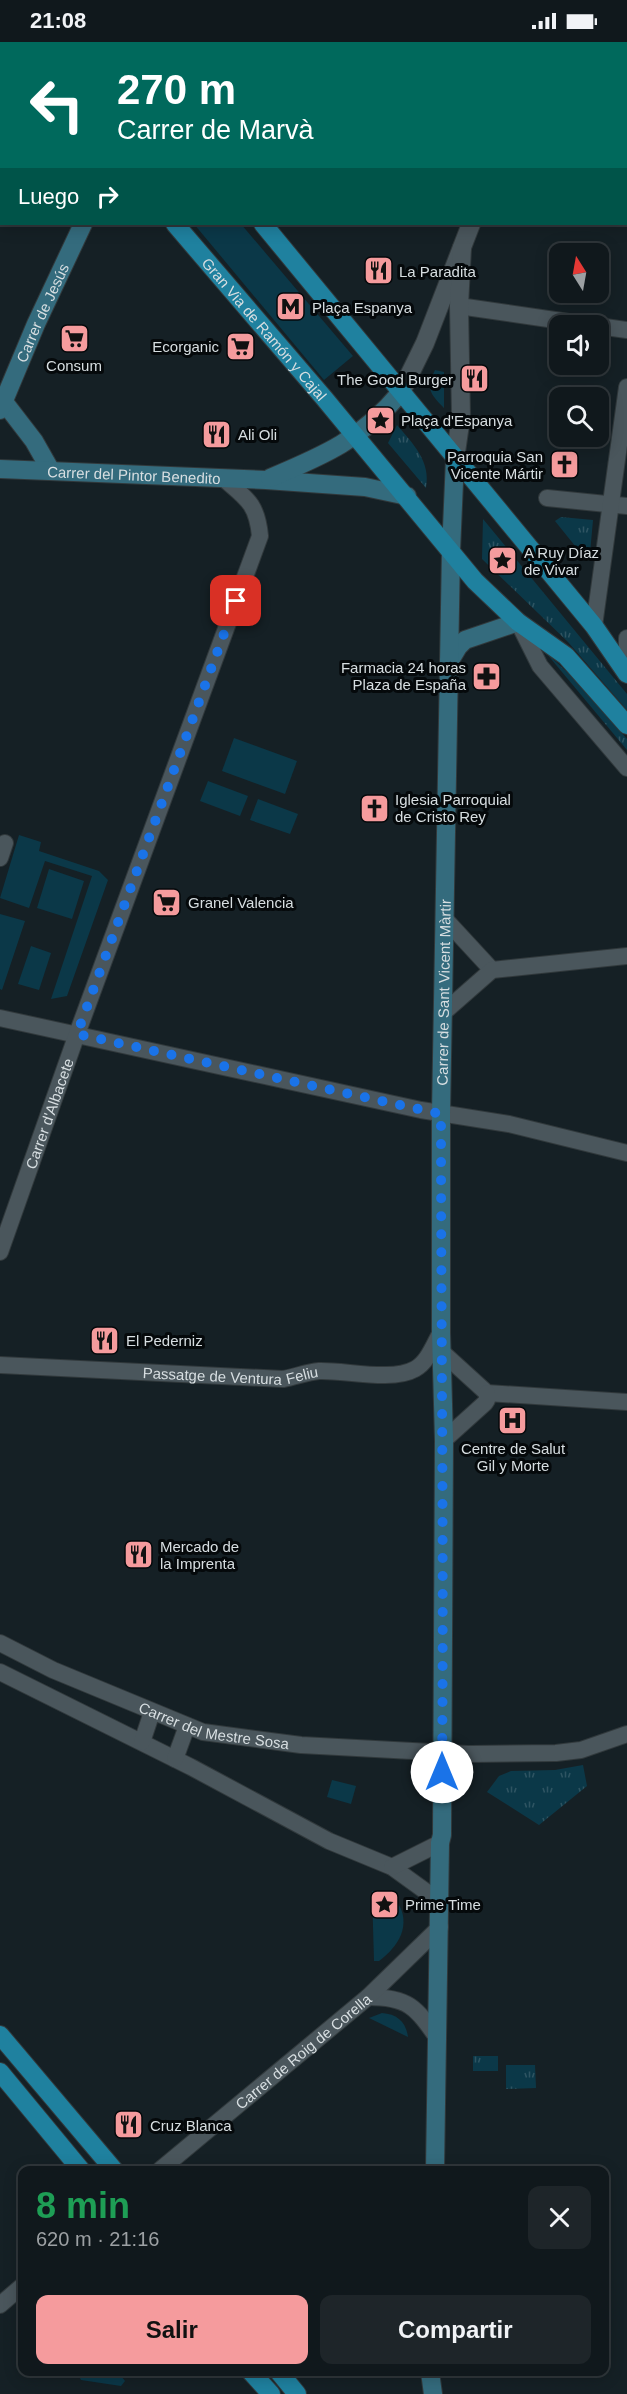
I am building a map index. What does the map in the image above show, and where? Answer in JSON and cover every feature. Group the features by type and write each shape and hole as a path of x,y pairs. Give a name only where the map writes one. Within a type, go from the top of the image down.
{"main road":[{"name":"Carrer de Jesús","path":"51,471 34,441 2,406 36,324 83,225"},
{"name":"Gran Via de Ramón y Cajal","path":"176,225 355,436"},
{"path":"263,225 594,626 627,674"},
{"path":"266,480 326,455 355,436 386,410 401,392"},
{"path":"355,436 489,595 518,622 566,656 627,725"},
{"path":"451,551 455,459"},
{"name":"Carrer del Pintor Benedito","path":"0,468 266,480"},
{"path":"266,480 365,487 407,496"},
{"name":"Carrer de Sant Vicent Màrtir","path":"435,2166 440,1928 435,1898 442,1834 444,1440 441,1332 441,1114 451,551"},
{"path":"449,662 465,640 518,622"},
{"path":"0,2035 111,2166"},
{"path":"0,2072 78,2166"},
{"path":"255,2376 271,2394"},
{"path":"282,2376 297,2394"},
{"path":"431,2376 433,2394"}],"street":[{"path":"455,459 461,417 450,303 462,248 471,225"},
{"path":"401,392 425,343 450,303"},
{"path":"450,303 549,318"},
{"path":"609,328 627,330"},
{"path":"594,626 619,506 627,387"},
{"name":"Carrer d'Albacete","path":"0,1252 77,1034 260,536 258,520 251,502 223,478"},
{"path":"547,498 619,506"},
{"path":"518,622 540,666 627,768"},
{"path":"627,638 627,654"},
{"path":"610,648 627,661"},
{"path":"444,918 492,970"},
{"path":"443,1013 492,970 627,956"},
{"path":"0,1018 441,1114 509,1124 627,1153"},
{"name":"Passatge de Ventura Feliu","path":"0,1365 283,1379 317,1371 393,1374 417,1368 425,1360 441,1332"},
{"path":"443,1353 487,1393 627,1402"},
{"path":"444,1440 488,1400 487,1393"},
{"name":"Carrer del Mestre Sosa","path":"0,1643 53,1670 203,1732 302,1745 442,1753 556,1753 581,1750 627,1734"},
{"path":"0,1672 142,1742 329,1841 392,1867 435,1898"},
{"path":"142,1742 152,1712"},
{"path":"175,1759 187,1726"},
{"path":"392,1867 440,1843"},
{"name":"Carrer de Roig de Corella","path":"165,2166 368,1997 440,1928"},
{"path":"368,1997 390,1997 403,2001 420,2014 438,2039"},
{"path":"0,2305 18,2289"}],"green space":[{"path":"195,225 242,225 353,356 324,380"},
{"path":"435,370 444,372 444,408 435,399 430,387"},
{"path":"397,425 415,446 423,461 427,478 426,488 388,443"},
{"path":"561,517 593,520 590,553 584,557 555,521"},
{"path":"483,519 627,694 627,710 568,642 482,559","holes":["503,548 516,564 503,575 489,559"]},
{"path":"547,654 573,677 627,739 627,750"},
{"path":"234,738 297,761 285,794 222,771"},
{"path":"208,781 248,796 240,816 200,801"},
{"path":"258,799 298,814 290,834 250,820"},
{"path":"19,835 41,842 39,851 99,871 108,880 67,996 51,999 92,876 45,861 29,908 0,898"},
{"path":"49,869 84,881 72,919 37,908"},
{"path":"0,914 25,921 2,990 0,989"},
{"path":"31,946 51,953 39,990 18,984"},
{"path":"583,1765 587,1786 539,1825 487,1792 499,1776 511,1771 555,1770"},
{"path":"332,1780 356,1786 351,1804 327,1797"},
{"path":"372,1891 389,1895 395,1900 400,1906 404,1922 397,1942 379,1961 374,1961"},
{"path":"382,2013 400,2020 408,2037 369,2018"},
{"path":"473,2056 498,2056 498,2071 473,2071"},
{"path":"506,2065 535,2065 536,2088 506,2089"},
{"path":"79,2376 121,2376 125,2381 121,2386 81,2380"}],"place":[{"name":"La Paradita","path":"378,271"},
{"name":"Plaça Espanya","path":"291,307"},
{"name":"Consum","path":"74,338"},
{"name":"Ecorganic","path":"240,346"},
{"name":"The Good Burger","path":"474,379"},
{"name":"Plaça d'Espanya","path":"380,420"},
{"name":"Ali Oli","path":"217,434"},
{"name":"Parroquia San Vicente Mártir","path":"564,465"},
{"name":"A Ruy Díaz de Vivar","path":"503,561"},
{"name":"Farmacia 24 horas Plaza de España","path":"487,676"},
{"name":"Iglesia Parroquial de Cristo Rey","path":"374,808"},
{"name":"Granel Valencia","path":"167,902"},
{"name":"El Pederniz","path":"105,1340"},
{"name":"Centre de Salut Gil y Morte","path":"513,1421"},
{"name":"Mercado de la Imprenta","path":"139,1555"},
{"name":"Prime Time","path":"384,1904"},
{"name":"Cruz Blanca","path":"129,2125"}],"route":[{"path":"236,601 77,1034 441,1114 441,1332 444,1440 442,1772"}]}
